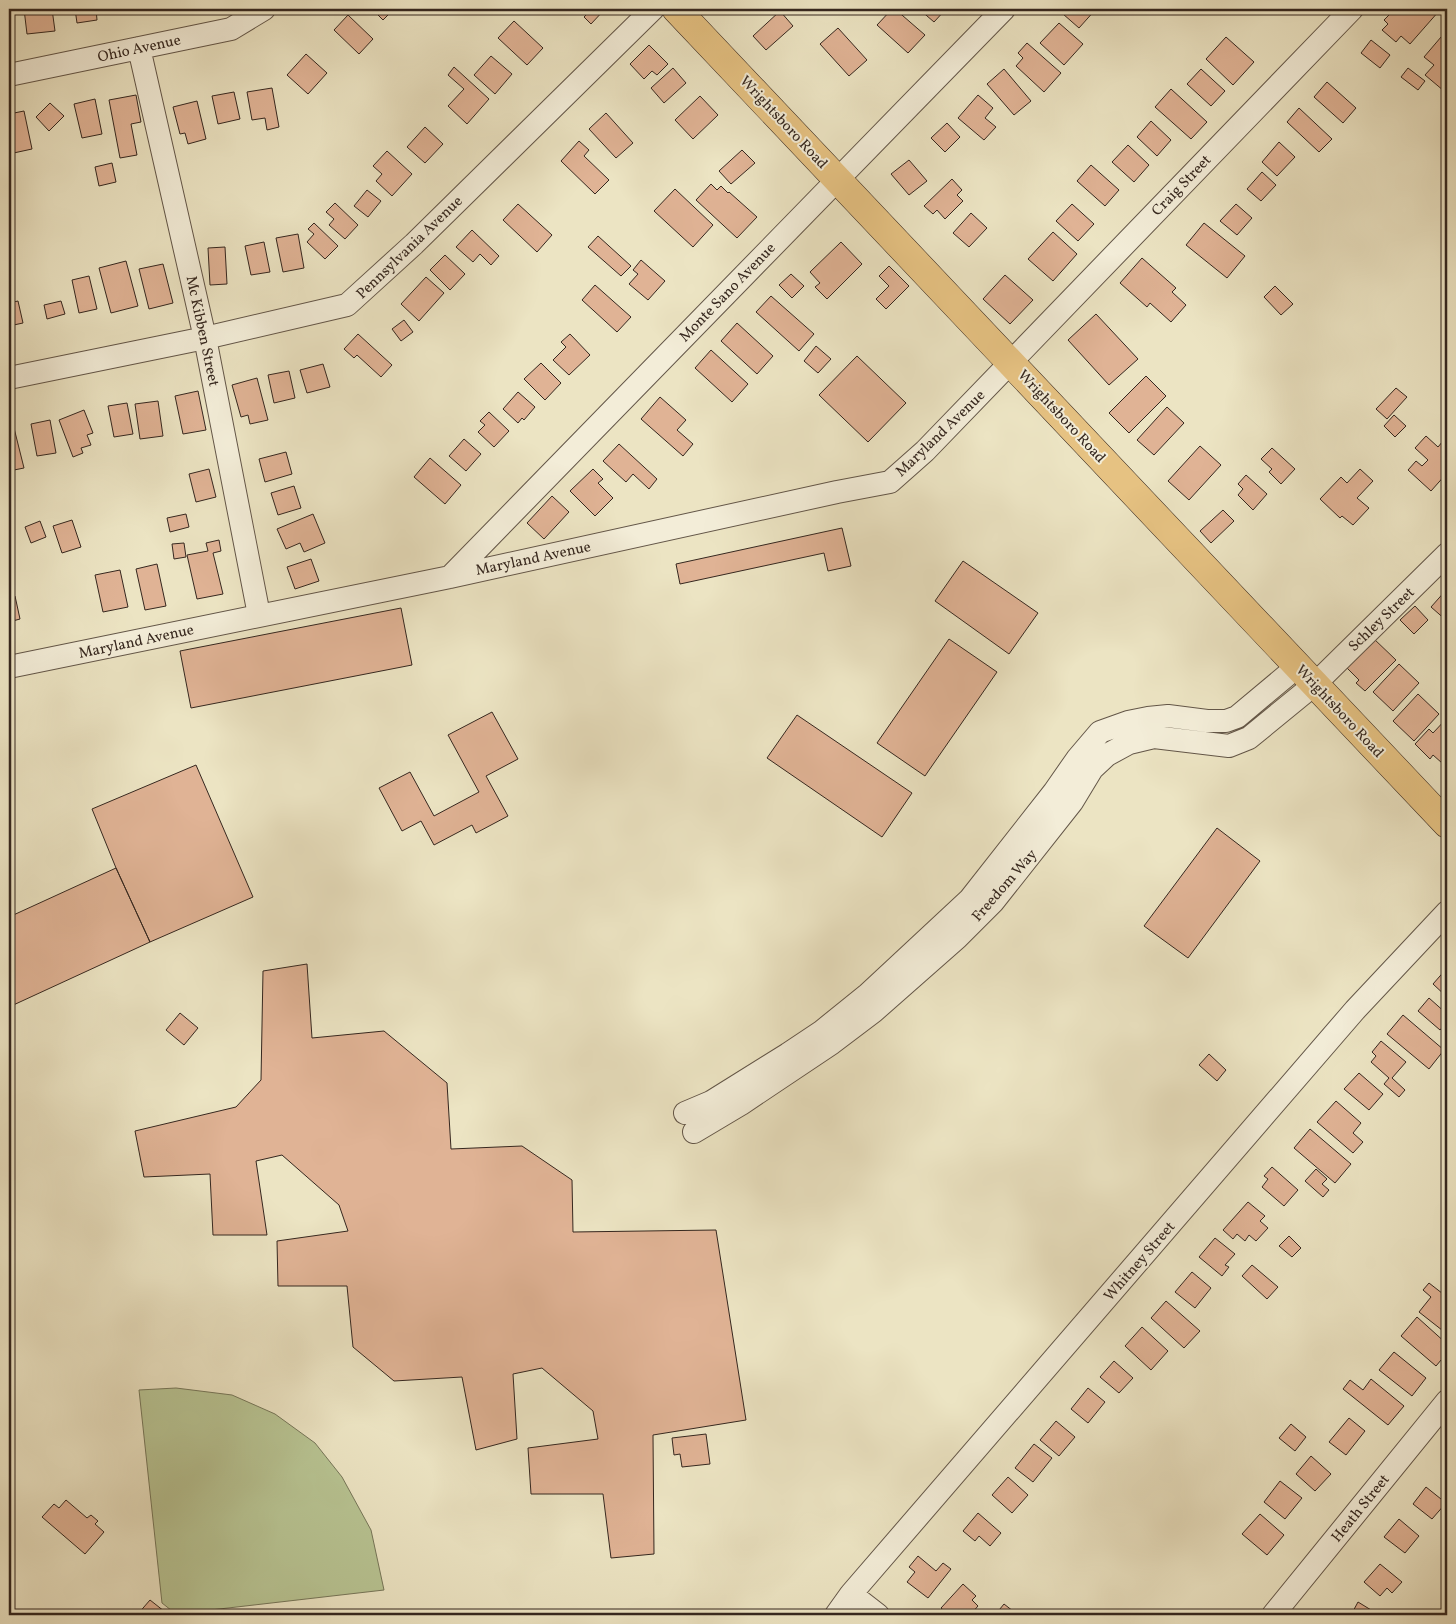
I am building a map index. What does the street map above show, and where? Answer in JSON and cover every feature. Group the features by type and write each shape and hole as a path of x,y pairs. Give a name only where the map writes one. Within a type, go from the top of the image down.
{"main road":[{"name":"Wrightsboro Road","path":"676,9 1447,824"}],"street":[{"name":"Ohio Avenue","path":"9,75 231,29 264,9"},
{"name":"Pennsylvania Avenue","path":"9,378 205,338 347,306 414,244 653,9"},
{"name":"Monte Sano Avenue","path":"450,576 1004,9"},
{"name":"Craig Street","path":"1010,362 1352,9"},
{"name":"Mc Kibben Street","path":"139,48 205,338 259,615"},
{"name":"Maryland Avenue","path":"9,667 450,576 890,482 925,450 1010,362"},
{"name":"Schley Street","path":"1306,675 1447,554"},
{"name":"Freedom Way","path":"689,1123 741,1104 832,1044 873,1012 957,938 994,902 1072,802 1092,769 1107,755 1129,743 1154,737 1229,746 1250,738 1306,675"},
{"name":"Whitney Street","path":"836,1615 851,1594 1355,1010 1447,912"},
{"name":"Heath Street","path":"1273,1615 1447,1401"},
{"path":"851,1594 878,1615"}],"green space":[{"path":"176,1388 232,1395 275,1414 315,1443 342,1477 371,1530 384,1590 176,1614 162,1603 139,1390"}],"building":[{"path":"24,9 52,9 55,31 27,34"},
{"path":"75,9 96,9 97,20 77,23"},
{"path":"372,9 384,9 389,14 383,20"},
{"path":"583,9 605,9 591,24 584,17 588,13"},
{"path":"892,9 895,9 925,35 908,53 877,25"},
{"path":"919,9 946,9 934,22"},
{"path":"1068,9 1096,9 1079,28 1063,14"},
{"path":"1395,9 1436,9 1439,11 1410,44 1401,36 1396,42 1382,30 1388,24 1384,20"},
{"path":"780,11 793,26 766,50 753,36"},
{"path":"348,15 373,39 359,54 334,30"},
{"path":"514,21 543,48 527,65 498,38"},
{"path":"1059,23 1083,44 1064,65 1040,43"},
{"path":"838,28 867,60 849,76 820,44"},
{"path":"1447,30 1447,87 1444,91 1425,75 1434,65 1424,57"},
{"path":"1226,37 1254,62 1233,85 1206,59"},
{"path":"1371,40 1390,55 1380,68 1361,53"},
{"path":"1027,43 1061,73 1044,92 1016,66 1023,58 1018,53"},
{"path":"649,45 668,64 657,75 652,71 644,79 630,64"},
{"path":"306,54 327,73 308,94 287,75"},
{"path":"491,56 512,74 495,94 474,75"},
{"path":"454,67 489,99 467,124 448,106 464,89 448,75"},
{"path":"673,68 686,83 664,103 651,88"},
{"path":"1408,68 1425,81 1418,90 1401,77"},
{"path":"1004,69 1031,101 1014,115 987,84"},
{"path":"1201,69 1225,91 1211,106 1187,84"},
{"path":"1327,82 1356,108 1343,123 1314,97"},
{"path":"272,88 279,127 267,130 265,118 252,120 247,92"},
{"path":"1171,89 1207,122 1191,139 1155,107"},
{"path":"234,92 240,119 218,124 212,96"},
{"path":"136,95 141,122 131,124 137,155 120,158 109,100"},
{"path":"978,95 993,108 985,118 996,127 984,140 958,118"},
{"path":"700,96 718,115 693,139 675,120"},
{"path":"95,99 102,134 82,138 74,104"},
{"path":"197,101 206,139 188,144 185,133 180,134 173,107"},
{"path":"50,103 64,116 49,131 36,117"},
{"path":"1299,108 1332,139 1319,152 1287,122"},
{"path":"24,111 32,149 9,154 9,114"},
{"path":"606,113 633,143 616,158 589,129"},
{"path":"1151,121 1171,140 1157,156 1137,137"},
{"path":"947,123 960,137 945,152 931,138"},
{"path":"425,127 443,144 425,163 407,147"},
{"path":"579,141 589,150 584,156 609,180 595,194 561,161"},
{"path":"1279,142 1295,157 1277,176 1262,162"},
{"path":"1128,145 1149,165 1134,182 1112,162"},
{"path":"742,150 755,163 731,184 719,171"},
{"path":"387,151 412,174 392,196 376,181 382,174 373,166"},
{"path":"909,160 927,181 909,195 891,174"},
{"path":"112,163 116,182 99,186 95,167"},
{"path":"1091,165 1119,190 1105,206 1077,181"},
{"path":"1262,172 1276,185 1261,201 1247,189"},
{"path":"952,179 962,190 957,195 963,201 945,219 937,210 933,214 924,206"},
{"path":"711,184 717,190 721,186 757,217 737,238 696,200"},
{"path":"675,189 713,225 693,247 654,211"},
{"path":"367,190 381,201 368,217 354,206"},
{"path":"335,203 358,225 345,239 329,225 334,219 326,212"},
{"path":"518,204 552,235 537,252 503,220"},
{"path":"1072,204 1094,224 1078,241 1056,221"},
{"path":"1236,204 1252,218 1237,235 1220,221"},
{"path":"971,213 987,228 969,247 953,233"},
{"path":"314,223 338,246 325,259 307,242 314,234 308,229"},
{"path":"1204,223 1245,256 1227,278 1186,245"},
{"path":"472,230 499,256 491,265 480,254 473,262 456,247"},
{"path":"1053,232 1077,254 1053,281 1028,259"},
{"path":"298,234 304,268 283,272 276,238"},
{"path":"598,236 631,266 621,276 588,247"},
{"path":"264,242 270,272 251,275 245,246"},
{"path":"841,242 862,264 827,299 815,287 820,283 810,272"},
{"path":"225,247 227,284 210,285 208,248"},
{"path":"445,255 465,274 450,290 430,270"},
{"path":"1142,258 1176,288 1172,292 1186,305 1171,322 1150,303 1147,307 1120,283"},
{"path":"641,260 665,281 648,300 629,284 638,274 633,270"},
{"path":"126,261 138,306 111,313 99,268"},
{"path":"163,264 173,303 149,309 139,269"},
{"path":"889,266 909,286 886,309 876,299 889,286 879,276"},
{"path":"791,274 804,286 792,298 779,285"},
{"path":"1005,275 1033,300 1010,324 983,299"},
{"path":"89,276 97,309 79,313 72,280"},
{"path":"426,277 444,293 419,321 401,304"},
{"path":"595,285 631,317 617,332 582,300"},
{"path":"1275,286 1293,304 1281,315 1264,297"},
{"path":"771,296 814,334 799,351 756,312"},
{"path":"18,301 23,323 9,326 9,303"},
{"path":"61,301 65,314 47,319 44,305"},
{"path":"1096,314 1138,359 1109,385 1068,340"},
{"path":"404,320 413,332 401,341 392,329"},
{"path":"737,323 773,356 757,374 721,341"},
{"path":"358,334 392,365 381,377 357,355 354,358 344,349"},
{"path":"570,334 590,355 569,375 553,360 566,347 561,342"},
{"path":"816,346 831,359 818,373 804,361"},
{"path":"711,350 748,384 732,402 695,368"},
{"path":"857,356 906,403 868,442 819,395"},
{"path":"541,363 561,383 545,400 524,379"},
{"path":"323,364 330,387 307,393 300,370"},
{"path":"289,371 295,398 274,403 268,375"},
{"path":"1146,376 1166,396 1129,433 1109,413"},
{"path":"257,378 268,420 250,424 248,415 241,417 232,385"},
{"path":"1396,388 1407,397 1387,419 1376,409"},
{"path":"198,391 206,430 183,434 175,396"},
{"path":"518,392 535,407 524,420 522,418 518,423 503,409"},
{"path":"660,397 686,420 677,430 693,444 683,456 641,419"},
{"path":"158,401 163,436 140,439 135,404"},
{"path":"127,403 133,434 114,437 108,406"},
{"path":"1167,407 1184,423 1154,455 1137,440"},
{"path":"84,410 93,433 87,435 91,445 81,448 83,453 73,457 59,420"},
{"path":"489,412 509,431 494,447 478,432 485,425 480,421"},
{"path":"1394,415 1406,426 1395,437 1384,426"},
{"path":"50,420 56,453 37,456 31,424"},
{"path":"14,428 24,468 9,471 9,429"},
{"path":"1426,436 1438,447 1443,441 1447,444 1447,473 1431,491 1408,470 1416,461 1422,466 1428,460 1415,448"},
{"path":"464,439 481,454 466,471 449,456"},
{"path":"619,444 657,479 649,489 633,474 626,482 603,461"},
{"path":"1200,446 1221,465 1189,500 1168,481"},
{"path":"1272,448 1295,469 1281,484 1269,472 1272,469 1261,459"},
{"path":"286,452 292,474 265,482 259,459"},
{"path":"430,458 461,485 445,504 414,477"},
{"path":"209,469 216,497 196,502 189,474"},
{"path":"593,469 603,479 598,483 613,498 595,516 570,491"},
{"path":"1360,469 1373,481 1357,498 1369,508 1353,525 1342,516 1340,518 1320,499 1341,477 1347,483"},
{"path":"1246,475 1267,494 1253,510 1238,495 1243,489 1238,484"},
{"path":"294,486 301,508 278,515 271,493"},
{"path":"552,496 569,512 544,539 527,523"},
{"path":"1223,510 1234,521 1211,543 1200,531"},
{"path":"186,514 189,527 170,532 167,518"},
{"path":"313,514 325,543 304,552 300,543 286,549 277,529"},
{"path":"72,520 81,547 62,553 53,526"},
{"path":"40,521 46,537 31,543 25,527"},
{"path":"842,528 851,566 828,571 824,553 680,584 676,564"},
{"path":"219,540 221,551 213,553 223,594 197,599 187,555 208,551 206,543"},
{"path":"184,543 186,557 174,559 172,544"},
{"path":"311,559 319,581 295,589 287,567"},
{"path":"963,561 1038,613 1009,654 935,601"},
{"path":"157,564 166,606 145,610 136,569"},
{"path":"120,570 128,607 103,612 95,575"},
{"path":"1447,589 1447,621 1431,607"},
{"path":"15,596 20,619 9,622 9,597"},
{"path":"1415,606 1428,620 1414,634 1400,620"},
{"path":"401,608 412,665 191,708 180,651"},
{"path":"1373,638 1396,660 1365,691 1356,683 1359,680 1345,666"},
{"path":"949,639 997,672 925,776 877,743"},
{"path":"1399,664 1419,683 1393,711 1373,692"},
{"path":"1418,694 1439,714 1414,741 1393,721"},
{"path":"492,712 518,759 486,776 508,816 476,833 472,825 434,845 421,821 402,831 379,788 410,772 434,816 479,792 448,735"},
{"path":"797,715 912,793 882,837 767,758"},
{"path":"1447,718 1447,758 1442,763 1433,755 1430,759 1415,744 1429,729 1433,733"},
{"path":"196,765 253,897 150,942 116,868 92,809"},
{"path":"1217,828 1260,861 1188,958 1144,926"},
{"path":"116,868 150,942 9,1007 9,917"},
{"path":"307,964 312,1038 384,1031 447,1083 451,1149 522,1146 572,1180 573,1232 716,1230 746,1420 653,1435 654,1554 611,1558 603,1494 531,1494 528,1448 598,1439 593,1411 542,1368 513,1374 517,1439 476,1450 462,1377 394,1381 353,1347 347,1286 278,1286 277,1241 348,1231 339,1205 282,1155 256,1161 267,1235 213,1235 210,1174 144,1177 135,1131 236,1107 261,1080 263,971"},
{"path":"1447,968 1447,997 1433,984"},
{"path":"1429,998 1447,1014 1447,1022 1440,1030 1418,1011"},
{"path":"180,1013 198,1028 184,1045 166,1030"},
{"path":"1403,1015 1444,1050 1429,1069 1387,1034"},
{"path":"1381,1041 1406,1062 1392,1078 1405,1090 1399,1097 1384,1084 1389,1078 1371,1062 1376,1056 1372,1052"},
{"path":"1209,1054 1226,1070 1217,1081 1199,1065"},
{"path":"1359,1073 1383,1094 1369,1110 1344,1089"},
{"path":"1336,1101 1361,1123 1353,1133 1363,1142 1353,1153 1317,1122"},
{"path":"1310,1129 1351,1164 1335,1183 1294,1148"},
{"path":"1272,1167 1298,1190 1284,1206 1262,1187 1268,1179 1264,1176"},
{"path":"1316,1169 1327,1179 1322,1184 1329,1190 1323,1197 1305,1181"},
{"path":"1248,1202 1265,1216 1260,1221 1268,1228 1256,1241 1249,1235 1245,1241 1237,1234 1233,1239 1223,1230"},
{"path":"1289,1236 1301,1248 1292,1257 1279,1246"},
{"path":"1215,1238 1235,1254 1225,1265 1229,1267 1222,1276 1199,1257"},
{"path":"1252,1265 1278,1287 1267,1299 1242,1276"},
{"path":"1192,1272 1211,1288 1195,1308 1175,1292"},
{"path":"1429,1283 1447,1297 1447,1334 1419,1312 1431,1297 1423,1290"},
{"path":"1166,1301 1200,1331 1184,1348 1151,1318"},
{"path":"1417,1317 1447,1344 1447,1353 1436,1366 1401,1336"},
{"path":"1142,1327 1168,1351 1151,1370 1125,1346"},
{"path":"1394,1352 1426,1378 1412,1396 1379,1370"},
{"path":"1114,1361 1133,1378 1119,1393 1100,1377"},
{"path":"1371,1379 1404,1406 1388,1425 1343,1389 1350,1380 1363,1390"},
{"path":"1088,1388 1105,1402 1088,1423 1071,1409"},
{"path":"1349,1418 1365,1431 1346,1455 1329,1442"},
{"path":"1056,1421 1075,1437 1059,1456 1040,1440"},
{"path":"1291,1424 1306,1437 1295,1451 1279,1438"},
{"path":"706,1434 710,1464 682,1467 680,1454 674,1455 672,1438"},
{"path":"1034,1444 1052,1458 1033,1482 1015,1468"},
{"path":"1311,1456 1331,1474 1315,1491 1296,1474"},
{"path":"1008,1477 1028,1495 1012,1513 992,1495"},
{"path":"1280,1481 1302,1498 1285,1519 1264,1502"},
{"path":"1426,1487 1446,1503 1432,1519 1413,1504"},
{"path":"66,1500 87,1518 91,1515 98,1521 95,1524 104,1532 85,1554 42,1517 54,1504 59,1508"},
{"path":"978,1513 1001,1533 990,1546 979,1536 975,1541 963,1531"},
{"path":"1260,1514 1284,1535 1267,1555 1242,1534"},
{"path":"1399,1519 1419,1536 1405,1553 1384,1537"},
{"path":"918,1556 936,1571 943,1563 951,1569 928,1598 907,1582 915,1572 909,1567"},
{"path":"1380,1564 1402,1582 1392,1593 1387,1588 1380,1596 1364,1582"},
{"path":"963,1584 976,1596 972,1600 978,1606 970,1615 949,1615 941,1608"},
{"path":"150,1600 169,1615 137,1615"},
{"path":"1358,1602 1376,1613 1375,1615 1351,1615"},
{"path":"1004,1604 1018,1615 995,1615"}]}
